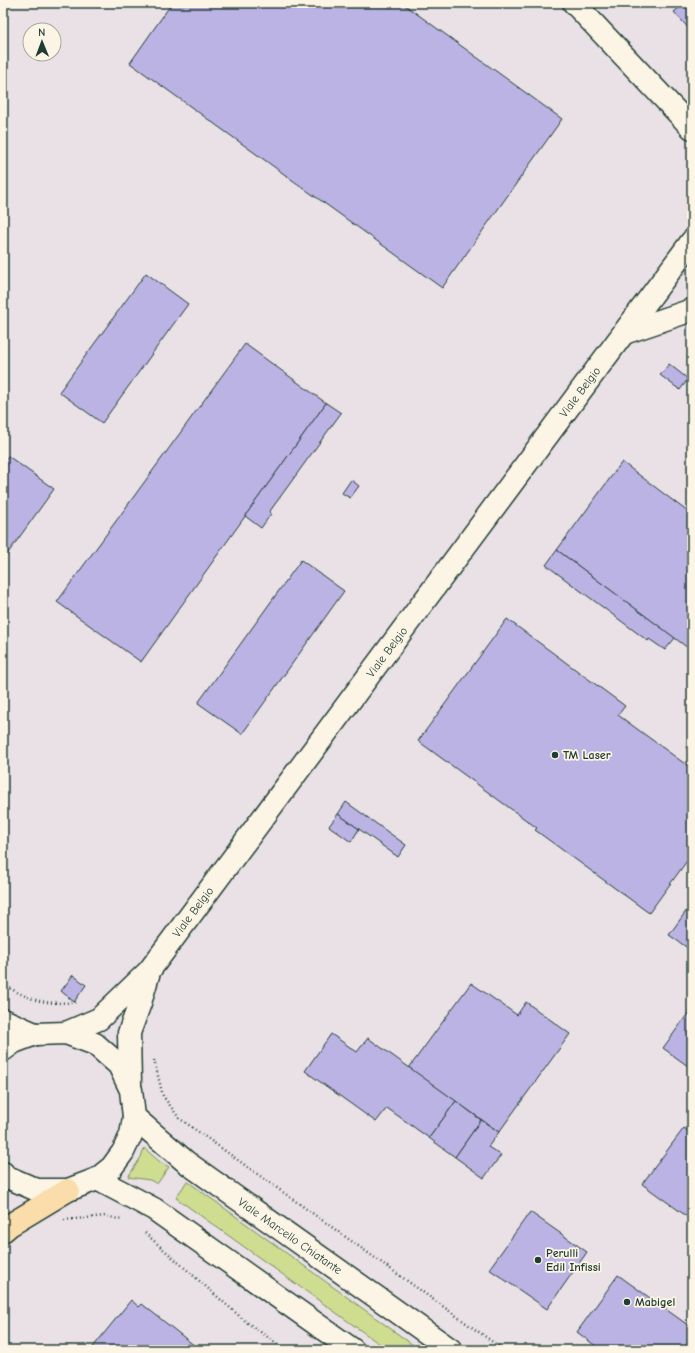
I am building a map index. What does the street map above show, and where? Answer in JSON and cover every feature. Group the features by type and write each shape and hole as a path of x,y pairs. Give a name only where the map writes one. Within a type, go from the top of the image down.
{"main road":[{"path":"3,1231 10,1225 68,1190"}],"street":[{"path":"574,3 692,128"},
{"name":"Viale Belgio","path":"66,1033 99,1019 149,971 692,241"},
{"path":"624,333 692,310"},
{"name":"Viale Belgio","path":"131,1090 129,1033 140,1003 149,971"},
{"path":"3,1020 35,1034"},
{"path":"3,1050 14,1042 35,1034 66,1033 96,1044 119,1065 131,1090 134,1117 130,1135 123,1152 112,1167 97,1179 68,1190 37,1190 5,1176 3,1173"},
{"name":"Viale Marcello Chiatante","path":"134,1117 186,1162 451,1350"},
{"path":"97,1179 154,1209 346,1347"}],"path":[{"path":"3,984 22,996 41,1002 58,1004 78,1002"},
{"path":"153,1054 163,1096 179,1118 504,1350"},
{"path":"62,1221 106,1216 127,1220"},
{"path":"141,1230 245,1321 286,1350"}],"shaded area":[{"path":"3,3 692,3 692,1350 3,1350"}],"green space":[{"path":"144,1148 160,1162 169,1167 157,1184 150,1180 128,1177 141,1157"},
{"path":"187,1181 420,1350 388,1350 176,1198"}],"building":[{"path":"172,3 402,3 562,119 442,288 130,63"},
{"path":"685,3 692,3 692,32 674,12"},
{"path":"146,273 188,304 102,423 59,392"},
{"path":"245,344 326,403 141,662 57,602"},
{"path":"669,364 688,379 680,390 660,375"},
{"path":"326,403 341,413 270,511 271,514 261,528 245,516"},
{"path":"8,456 54,489 3,560 3,464"},
{"path":"622,462 692,515 692,651 557,550"},
{"path":"351,480 359,486 350,498 342,493"},
{"path":"557,550 675,638 665,650 649,639 648,641 546,565"},
{"path":"301,560 344,591 242,734 198,703"},
{"name":"TM Laser","path":"507,619 625,706 618,715 692,769 692,854 649,913 535,830 537,828 418,741"},
{"path":"346,802 406,845 398,857 338,814"},
{"path":"338,814 359,829 351,842 329,826"},
{"path":"692,903 692,951 669,935"},
{"path":"73,975 86,985 74,1002 61,991"},
{"path":"471,983 517,1015 526,1002 570,1034 499,1132 409,1068"},
{"path":"692,1008 692,1069 663,1048"},
{"path":"331,1034 357,1052 368,1038 456,1101 429,1138 387,1108 376,1122 305,1071"},
{"path":"456,1101 481,1120 455,1157 429,1138"},
{"path":"481,1120 499,1132 488,1147 501,1155 484,1178 455,1157"},
{"path":"684,1128 692,1134 692,1220 642,1184"},
{"name":"Perulli Edil Infissi","path":"530,1212 587,1252 547,1309 489,1269"},
{"name":"Mabigel","path":"618,1275 692,1328 692,1350 601,1350 577,1332"},
{"path":"131,1300 139,1307 142,1304 200,1350 97,1350 93,1347"}],"place":[{"name":"TM Laser","path":"555,755"},
{"name":"Perulli Edil Infissi","path":"538,1260"},
{"name":"Mabigel","path":"627,1302"}]}
